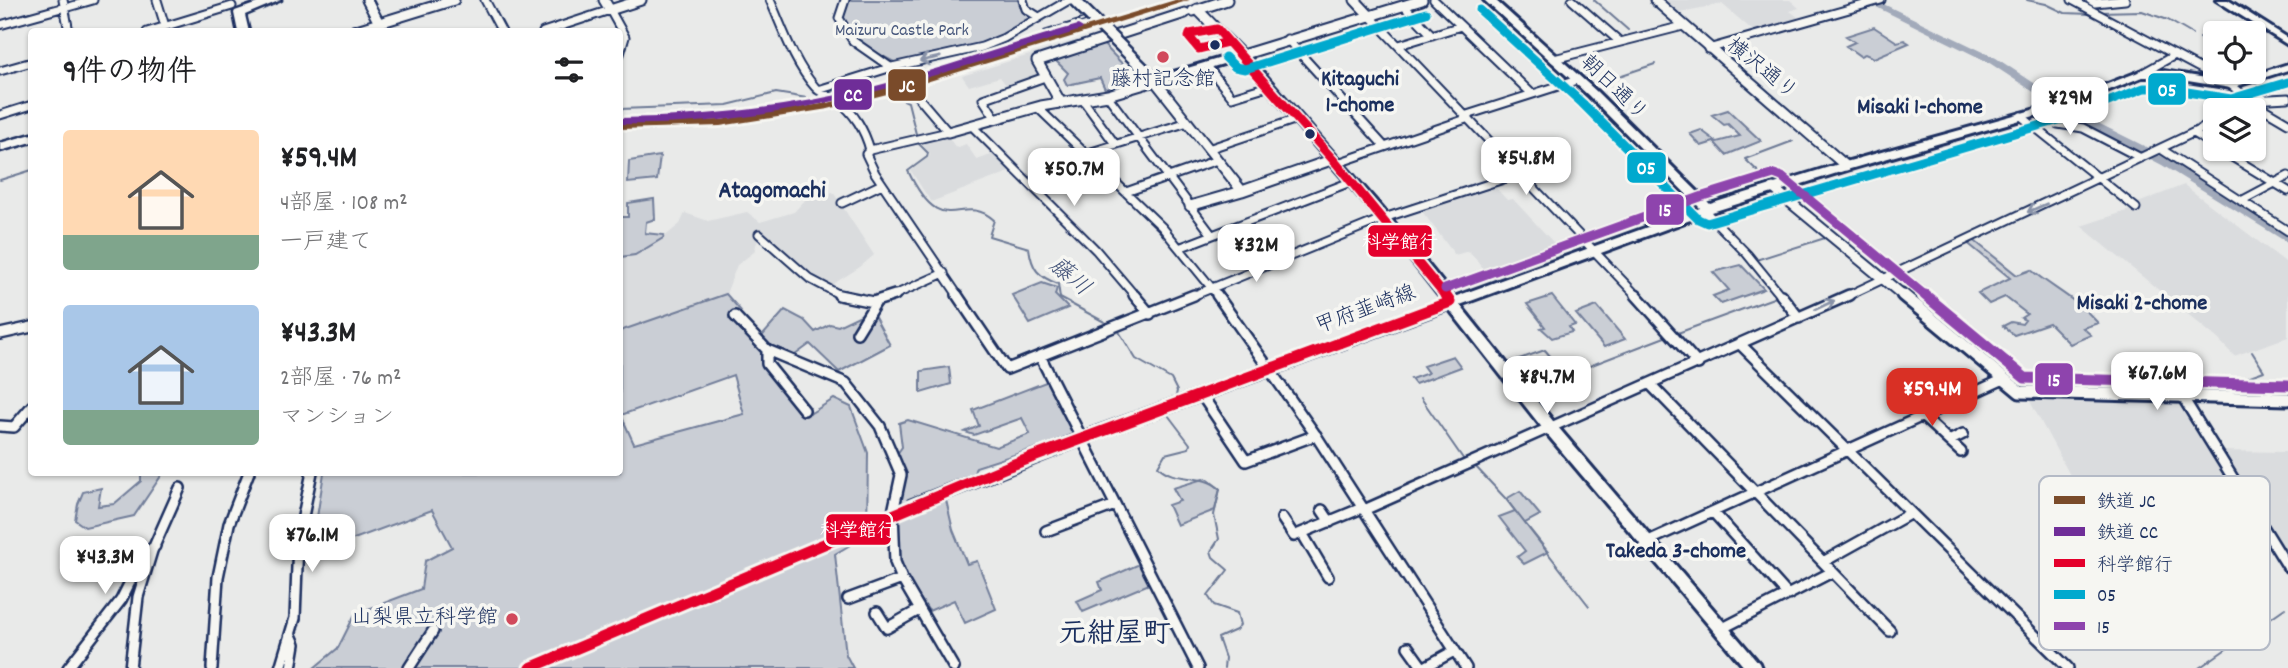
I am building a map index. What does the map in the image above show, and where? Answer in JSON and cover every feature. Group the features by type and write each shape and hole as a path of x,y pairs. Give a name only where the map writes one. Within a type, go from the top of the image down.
{"highway":[{"path":"242,28 233,6 276,0"},
{"path":"0,147 28,139"}],"main road":[{"path":"1072,0 1153,79 1242,55 1384,218 1552,430 1754,668"},
{"name":"朝日通り","path":"1489,0 1577,80 1706,209"},
{"path":"2221,0 2288,40"},
{"path":"2227,0 2288,40"},
{"path":"2141,74 2163,74 2231,85 2288,67"},
{"name":"甲府韮崎線","path":"914,505 1173,404 1706,209 2065,104 2141,74"}],"street":[{"path":"0,25 64,5 93,0"},
{"path":"157,0 165,26"},
{"path":"368,0 379,23"},
{"path":"363,28 454,0"},
{"path":"485,0 500,28"},
{"path":"604,0 620,28"},
{"path":"555,28 641,0"},
{"path":"770,0 789,40 823,93 849,110 870,150"},
{"path":"845,0 839,18 853,41 892,67 948,132"},
{"path":"1024,0 1024,6 1037,16"},
{"path":"823,93 892,67 982,47 1072,0"},
{"path":"1061,103 1037,61 1227,0"},
{"path":"1355,0 1595,250 1698,364"},
{"path":"1191,11 1217,29 1242,55 1287,39 1422,0"},
{"path":"1434,0 1532,94"},
{"path":"1572,0 1619,41"},
{"name":"横沢通り","path":"1655,0 1708,49 1754,83 1846,166"},
{"path":"2072,0 2231,85 2248,98"},
{"path":"2090,0 2095,3 2125,0"},
{"path":"1708,49 1878,1"},
{"path":"64,5 68,28"},
{"path":"1403,5 1432,35"},
{"path":"159,28 233,6"},
{"path":"1399,45 1461,26"},
{"path":"1554,59 1683,26"},
{"path":"1217,29 1190,34 1189,37 1203,50 1228,42"},
{"path":"1287,39 1384,146"},
{"path":"2141,74 2175,55"},
{"path":"0,71 28,63"},
{"path":"1207,66 1232,97 1268,86"},
{"path":"996,119 983,99 1045,77"},
{"path":"1242,191 1153,79 1107,95 1037,107 972,126 870,150 866,154 881,184 1007,369 1150,314 1211,286 1384,218 1522,173"},
{"path":"1190,206 1384,146 1577,80"},
{"path":"1107,95 1212,235"},
{"path":"2266,101 2288,98"},
{"path":"1083,100 1115,144"},
{"path":"0,115 28,107"},
{"path":"1037,107 1162,227 1211,286 1315,435 1466,668"},
{"path":"2266,110 2288,123"},
{"path":"2035,113 2044,120 2077,129 2083,128 2139,157"},
{"path":"2021,116 2136,208"},
{"path":"1208,149 1297,119"},
{"path":"1086,154 1188,122"},
{"path":"972,126 1096,250 1150,314"},
{"path":"1282,518 1294,536 1552,430 1741,345 2203,128"},
{"path":"2193,133 2203,139"},
{"path":"2160,150 2288,231"},
{"path":"1126,192 1217,160"},
{"path":"2239,161 2288,191"},
{"path":"2241,201 2288,176"},
{"path":"1180,248 1353,181"},
{"path":"842,203 881,184"},
{"path":"1773,188 2004,379 2026,394 2288,399"},
{"path":"1706,209 1799,318"},
{"path":"759,234 814,283 840,295 876,302 944,273"},
{"path":"857,332 876,302"},
{"path":"735,316 751,337 767,350 846,383 880,426 901,475 893,512 895,562 919,610 954,668"},
{"path":"0,334 28,328"},
{"path":"1741,345 2039,639"},
{"path":"767,350 767,363 797,398 804,411"},
{"path":"1040,355 1198,668"},
{"path":"1646,542 1758,494 2004,379"},
{"path":"1651,385 1890,631"},
{"path":"1202,394 1246,461 1315,435"},
{"path":"2182,396 2232,476"},
{"path":"0,426 14,427 28,411"},
{"path":"1923,417 1961,452"},
{"path":"1949,441 1963,435"},
{"path":"212,668 218,577 229,524 247,476"},
{"path":"280,668 296,610 298,541 311,476"},
{"path":"130,668 138,597 155,546 180,488"},
{"path":"1045,531 1115,505"},
{"path":"1322,510 1330,522"},
{"path":"1714,513 1788,595"},
{"path":"1822,562 1911,513"},
{"path":"1302,533 1328,577"},
{"path":"2270,538 2288,567"},
{"path":"68,668 126,592 140,558 146,550 155,546"},
{"path":"1721,629 1832,572"},
{"path":"848,599 902,579"},
{"path":"877,612 887,628 919,610"},
{"path":"409,668 433,631"},
{"path":"291,635 295,644 291,668"},
{"path":"1408,647 1423,668 1454,651"},
{"path":"2050,650 2068,668"}],"shaded area":[{"path":"1655,0 1790,0 1799,8 1790,11 1803,21 1758,35 1722,4 1670,14"},
{"path":"1081,39 1087,46 1038,61 1045,77 1009,89 1000,77 969,86 962,76"},
{"path":"946,134 956,148 966,144 977,160 999,152 1017,169 931,202 911,171 930,155 920,141"},
{"path":"2184,185 2288,264 2288,337 2234,356 2218,339 2081,226 2139,207 2138,203"},
{"path":"1496,188 1507,200 1513,199 1564,254 1493,280 1469,251 1455,255 1421,210"},
{"path":"833,192 874,255 827,288 820,286 759,235 754,252 737,265 726,294 623,330 623,257 636,255 663,238 680,224 685,213 708,221 747,212 760,222 794,212 806,199"},
{"path":"2026,394 2182,396 2217,451 2288,452 2288,562 2270,538 2270,476 2070,476"}],"green space":[{"name":"Maizuru Castle Park","path":"846,0 1020,0 1020,7 1030,15 1030,19 1013,31 967,51 896,63 853,41 839,18"},
{"path":"1874,27 1897,42 1904,40 1909,43 1874,58 1865,54 1860,56 1846,46 1855,42 1846,36"},
{"path":"1103,44 1135,77 1132,82 1105,89 1100,78 1067,85 1064,79 1068,73 1054,59"},
{"path":"1728,110 1761,141 1726,155 1714,142 1701,146 1690,134 1701,130 1717,142 1740,136 1728,124 1724,125 1712,115"},
{"path":"660,156 657,180 628,183 629,161"},
{"path":"654,199 655,219 646,222 645,233 664,235 635,255 623,257 623,217 628,217 628,203"},
{"path":"1971,238 2017,275 2031,270 2082,308 2098,323 2083,328 2091,335 2070,344 2049,323 2014,335 2003,326 2011,322 2022,324 2025,320 2021,318 2027,314 2005,297 1989,304 1978,293 2010,278 1965,241"},
{"path":"1741,265 1764,289 1721,304 1713,296 1729,290 1713,272"},
{"path":"1042,283 1057,288 1055,295 1068,308 1030,324 1012,295"},
{"path":"726,294 741,311 735,316 757,342 785,310 804,320 815,332 830,324 838,326 871,310 890,345 839,372 810,344 791,358 768,350 767,364 811,413 834,399 851,407 868,453 867,535 835,554 846,655 853,668 314,668 338,648 355,614 421,589 425,561 452,547 432,510 311,555 324,476 623,476 623,419 634,444 744,414 733,375 623,414 623,330"},
{"path":"1552,296 1575,325 1569,327 1572,332 1552,338 1541,328 1545,327 1527,304"},
{"path":"1597,306 1625,339 1604,347 1576,314"},
{"path":"1453,356 1461,367 1415,384 1411,379 1428,373 1423,366"},
{"path":"949,367 951,384 921,393 921,371"},
{"path":"1051,380 1079,434 976,467 974,473 909,500 916,513 946,500 953,530 967,564 977,561 996,609 965,623 954,600 929,611 895,562 893,512 901,475 894,458 902,447 899,423 908,420 996,447 1030,434 1022,418 974,435 965,432 979,426 973,410"},
{"path":"141,476 161,476 134,516 85,527 75,520 83,492 101,488 98,506 114,504 141,481"},
{"path":"1206,478 1220,489 1215,510 1177,525 1168,505 1180,501 1173,488"},
{"path":"1520,491 1540,515 1525,523 1548,552 1524,564 1517,557 1525,551 1499,517 1515,511 1506,499"},
{"path":"1144,562 1154,582 1083,612 1077,601 1102,590 1099,582"}],"waterway":[{"path":"1594,0 1628,30"},
{"path":"1867,0 1992,60 2080,118 2166,162 2288,239"},
{"path":"2027,0 2046,4 2065,13 2090,14"},
{"path":"2098,12 2142,11 2168,20 2192,34"},
{"path":"1619,76 1655,64"},
{"name":"藤川","path":"829,93 849,87 869,88 908,102 917,138"},
{"name":"藤川","path":"623,109 727,105 776,93 813,99 824,96"},
{"path":"1770,183 1745,159 1793,141"},
{"name":"藤川","path":"918,143 928,153 927,157 908,171 932,206 942,211 982,212 994,220 989,236 1029,248 1037,271 1058,284 1060,298 1110,325"},
{"name":"藤川","path":"0,180 28,171"},
{"path":"1756,260 1825,238"},
{"path":"1675,334 1776,297"},
{"name":"藤川","path":"1118,330 1136,359 1171,379 1177,391 1175,400"},
{"path":"1508,363 1545,350 1566,375 1670,335"},
{"path":"2227,388 2225,385 2264,371 2252,352"},
{"path":"1421,398 1464,460"},
{"name":"藤川","path":"1170,411 1168,415 1190,444 1189,448 1165,454 1158,466 1172,475 1205,481 1220,489 1214,515 1219,539 1211,551 1213,557 1228,570 1208,596 1214,605 1237,613 1240,625 1236,630 1218,638 1225,658 1224,668"},
{"path":"1475,466 1506,499 1589,606"},
{"path":"2270,618 2285,608"},
{"path":"2199,668 2225,650"}],"tunnel":[{"path":"530,668 914,505"}],"railway":[{"path":"1045,32 1084,20"}],"rail line":[{"name":"JC","path":"623,126 720,123 828,106 887,91 1185,0"},
{"name":"CC","path":"623,121 722,118 781,110 909,80 1078,28"}],"transit line":[{"name":"05","path":"1480,10 1582,103 1698,219 1707,223 2069,117 2144,88 2162,88 2231,99 2288,82"},
{"name":"05","path":"1225,57 1235,67 1245,69 1426,13"},
{"name":"科学館行","path":"530,668 1009,466 1450,302 1336,163 1217,29 1190,34 1189,37 1199,49 1228,42"},
{"name":"15","path":"1445,289 1703,196 1774,174 1782,177 2025,378 2288,385"}],"place":[{"name":"藤村記念館","path":"1163,57"},
{"name":"山梨県立科学館","path":"512,619"}],"district":[{"name":"Kitaguchi 1-chome","path":"1360,93"},
{"name":"Misaki 1-chome","path":"1920,108"},
{"name":"Atagomachi","path":"772,192"},
{"name":"Misaki 2-chome","path":"2142,304"},
{"name":"Takeda 3-chome","path":"1676,552"},
{"name":"元紺屋町","path":"1115,636"}]}
